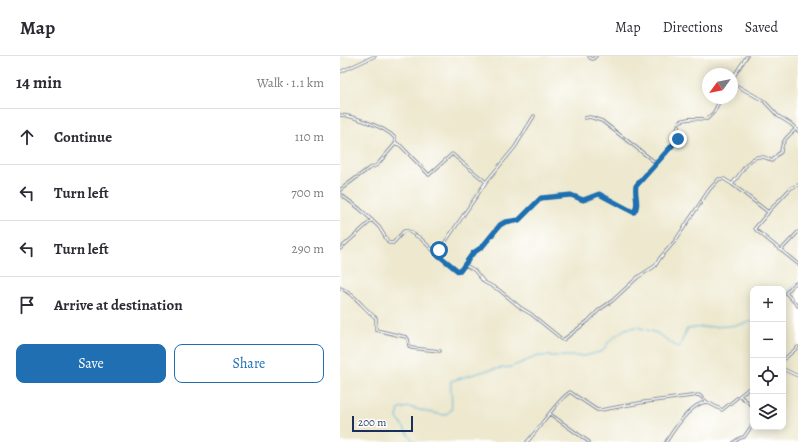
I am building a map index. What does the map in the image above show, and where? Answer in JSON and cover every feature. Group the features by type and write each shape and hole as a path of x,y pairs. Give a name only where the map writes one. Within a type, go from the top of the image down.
{"street":[{"path":"340,72 375,56"},
{"path":"589,56 593,59 596,56"},
{"path":"738,69 746,56"},
{"path":"732,184 747,163 751,160 761,156 772,161 781,152 782,144 785,138 797,130 791,124 778,116 764,101 738,86"},
{"path":"340,194 379,227 388,243 393,243 404,231 408,231 420,238 437,254 459,271 473,253 482,247 500,225 505,222 519,220 541,198 571,195 583,200 599,194 634,212 637,206 636,186 678,139 677,130 679,122 689,119 707,119 714,112 718,104"},
{"path":"340,115 359,119 380,127 394,137 396,144 401,146 429,175 452,154 486,182"},
{"path":"437,254 486,182 514,147 534,116"},
{"path":"585,118 590,117 602,121 656,163"},
{"path":"340,190 368,169 377,165 396,144"},
{"path":"465,265 474,270 484,282 499,290 563,340 588,321 598,310 612,301 638,277 655,266 675,241 719,179 724,179 732,184 768,212"},
{"path":"798,185 791,188 755,228 798,264"},
{"path":"340,249 372,220"},
{"path":"781,250 798,232"},
{"path":"798,282 793,285 787,294 798,306"},
{"path":"340,288 347,291 376,318 376,330 406,337 411,348 440,351"},
{"path":"785,358 798,347"},
{"path":"786,370 798,376"},
{"path":"527,442 566,394 570,392 597,410 699,394 707,402 722,410 750,388"},
{"path":"740,396 750,404"},
{"path":"666,442 672,432 689,412 701,403 707,402"},
{"path":"550,414 589,442"},
{"path":"734,442 744,437 750,428"}],"waterway":[{"path":"786,295 796,284"},
{"path":"414,442 397,418 399,409 409,407 445,415 451,410 451,381 488,370 511,367 538,356 585,356 603,351 610,340 625,329 637,327 657,333 679,348 687,329 729,326 750,322"}],"route":[{"path":"439,250 437,254 460,271 473,253 482,247 500,225 505,222 519,220 536,202 541,198 546,197 571,195 579,199 587,200 602,194 634,212 637,206 636,186 678,139"}]}
